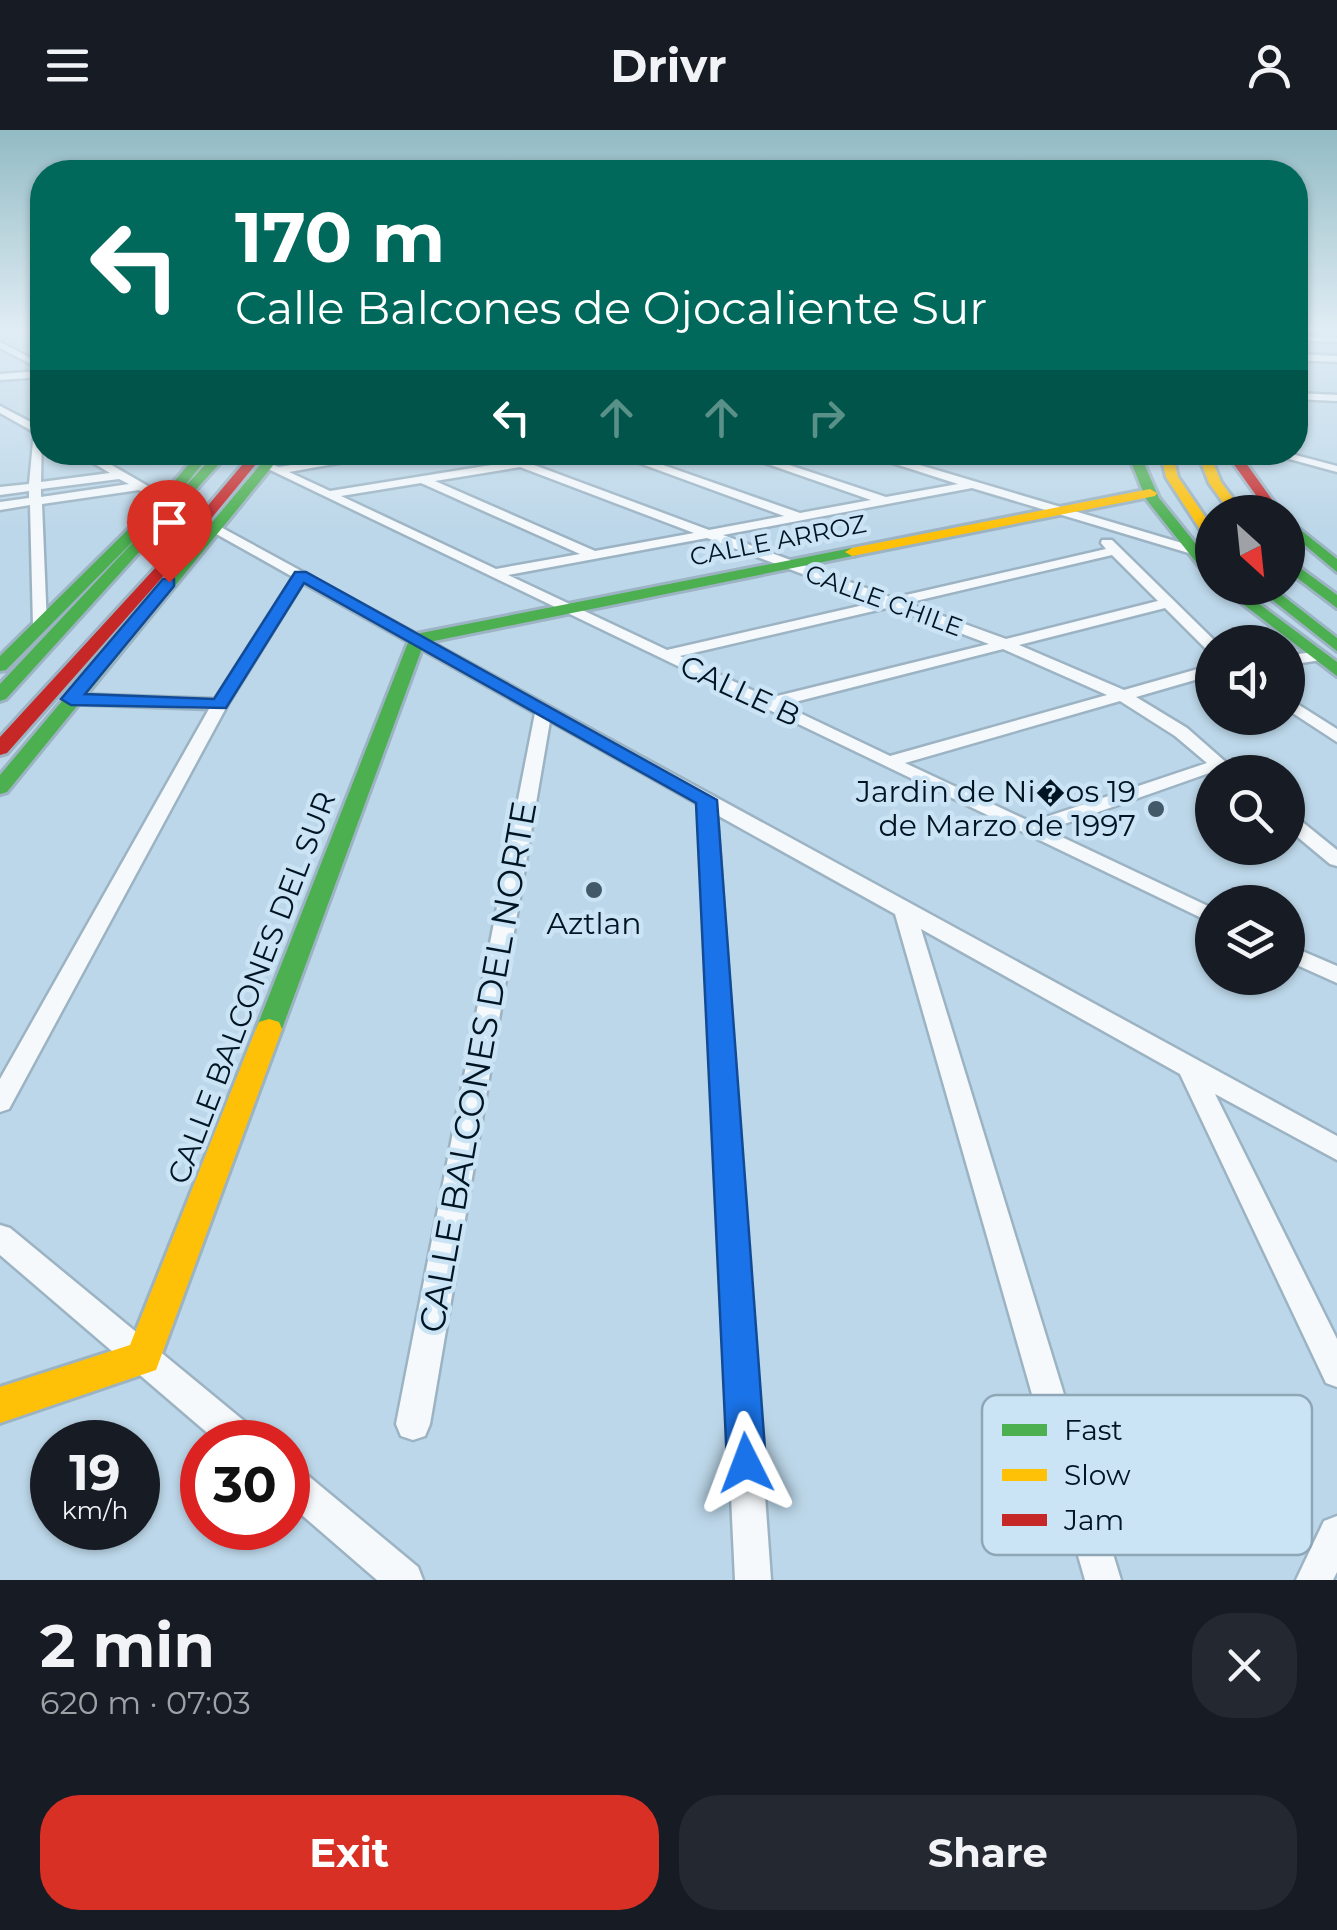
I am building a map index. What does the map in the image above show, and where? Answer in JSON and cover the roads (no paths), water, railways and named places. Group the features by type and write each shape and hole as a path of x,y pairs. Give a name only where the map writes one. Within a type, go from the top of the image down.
{"main road":[{"path":"0,695 145,530 195,465"},
{"path":"0,666 211,465"},
{"path":"0,749 266,465"},
{"path":"0,788 166,576 216,528 267,465"},
{"path":"1138,465 1150,494 1195,545"},
{"path":"1169,465 1172,477 1195,512"},
{"path":"1208,465 1225,495"},
{"path":"1241,465 1263,495"},
{"name":"CALLE ARROZ","path":"417,640 1150,494"},
{"path":"1305,539 1337,567"},
{"path":"1305,578 1337,603"},
{"path":"1255,605 1326,651"},
{"path":"1281,605 1326,651 1337,671"},
{"name":"CALLE BALCONES DEL SUR","path":"143,1358 417,640"},
{"path":"0,1405 143,1358"}],"street":[{"path":"1309,397 1337,398"},
{"path":"0,409 30,425"},
{"path":"1308,462 1337,469"},
{"path":"38,465 40,626"},
{"path":"103,465 166,500"},
{"name":"CALLE B","path":"279,465 328,495 1195,908"},
{"path":"328,495 515,465"},
{"name":"CALLE CHILE","path":"524,465 1004,644 1122,695 1181,732 1207,755"},
{"path":"651,465 798,516"},
{"path":"778,465 884,500"},
{"path":"906,465 1195,551"},
{"path":"0,506 121,475"},
{"path":"423,480 594,555"},
{"path":"494,574 970,484"},
{"path":"0,492 36,494 142,486"},
{"path":"1088,520 1114,552 1195,631"},
{"path":"216,528 1337,1148"},
{"path":"665,656 1114,552"},
{"path":"0,1102 220,704 301,575"},
{"path":"766,704 1165,604"},
{"path":"888,762 1195,675"},
{"path":"71,699 220,704"},
{"name":"CALLE BALCONES DEL NORTE","path":"412,1424 544,710"},
{"path":"1305,715 1337,737"},
{"path":"1030,829 1195,778"},
{"path":"707,800 753,1580"},
{"path":"1305,834 1337,860"},
{"path":"904,909 1047,1395"},
{"path":"1305,960 1337,976"},
{"path":"1190,1067 1337,1372"},
{"path":"0,1237 216,1420"},
{"path":"310,1499 405,1580"},
{"path":"1314,1580 1337,1534"},
{"path":"1095,1555 1102,1580"}],"place":[{"name":"Jardin de Ni�os 19 de Marzo de 1997","path":"1156,809"},
{"name":"Aztlan","path":"594,890"}]}
